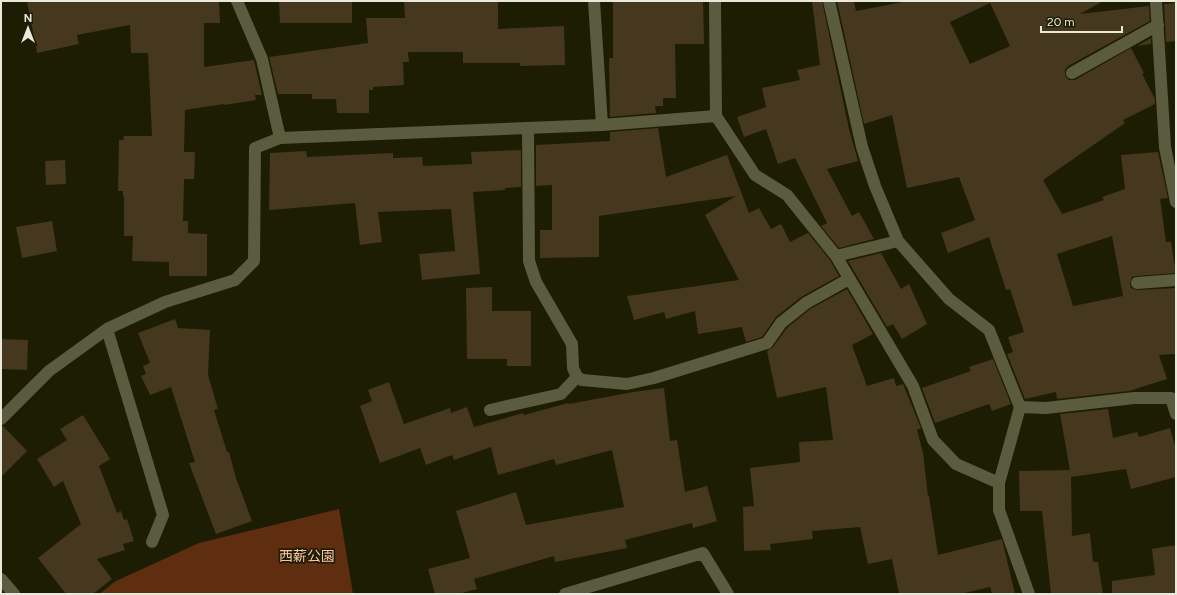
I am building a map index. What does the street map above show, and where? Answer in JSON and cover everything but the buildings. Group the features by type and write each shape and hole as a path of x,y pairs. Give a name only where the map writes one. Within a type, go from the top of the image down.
{"street":[{"path":"237,1 262,59 280,138"},
{"path":"594,1 602,125"},
{"path":"715,1 716,116 755,175 787,195 836,256 913,386 933,440 956,464 999,483"},
{"path":"829,1 862,147 875,186 898,241 949,299 989,330 1020,407 999,483 999,510 1029,594"},
{"path":"1156,1 1165,147 1176,202"},
{"path":"1072,73 1158,25"},
{"path":"1,419 49,371 107,329 165,302 235,280 254,261 255,148 280,138 602,125 716,116"},
{"path":"528,128 529,261 536,282 572,344 573,368 577,377 582,380 627,384 654,378 767,343 781,323 806,303 850,279"},
{"path":"836,256 898,241"},
{"path":"1137,283 1176,280"},
{"path":"107,329 163,515 152,542"},
{"path":"490,410 561,394 577,377"},
{"path":"1020,407 1046,408 1134,398 1171,398 1176,414"},
{"path":"565,594 703,553 728,594"},
{"path":"1,579 14,594"}],"green space":[{"name":"西薪公園","path":"339,509 353,594 99,594 116,581 199,543"}]}
